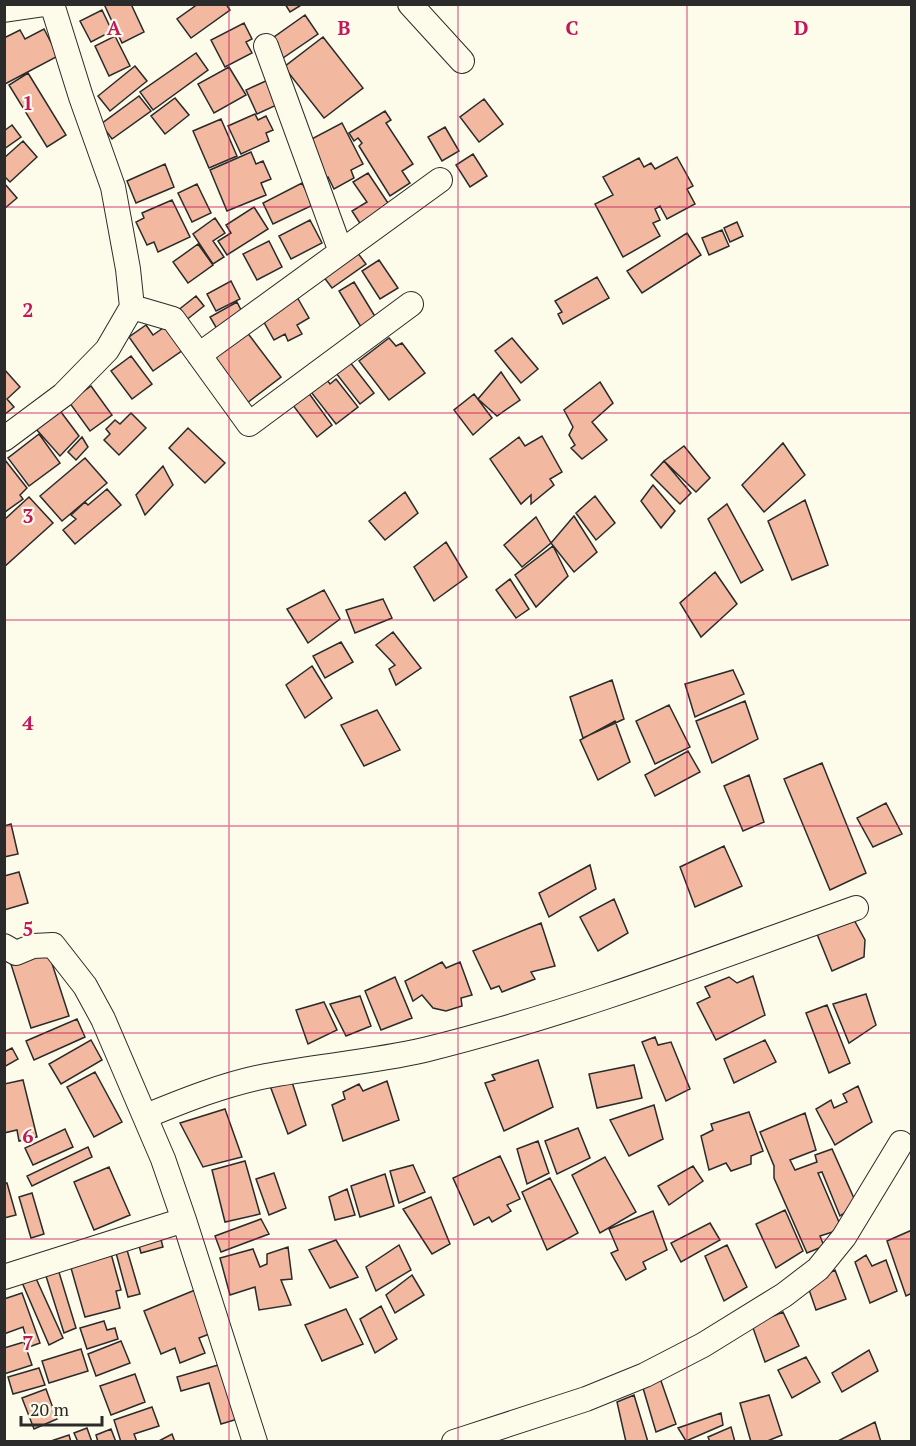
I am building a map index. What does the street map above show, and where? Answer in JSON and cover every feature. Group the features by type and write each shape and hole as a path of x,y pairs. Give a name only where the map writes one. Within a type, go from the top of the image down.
{"street":[{"path":"4,10 45,4"},
{"path":"4,439 63,395 107,350 132,307 128,268 113,187 81,97 52,4"},
{"path":"410,4 462,61"},
{"path":"266,46 341,252"},
{"path":"199,355 440,180"},
{"path":"132,307 173,319 249,424 411,304"},
{"path":"146,1116 202,1094 265,1076 421,1050 508,1027 646,983 856,908"},
{"path":"4,946 16,953 33,946 53,945 85,986 104,1019 146,1116 184,1220 255,1442"},
{"path":"454,1442 586,1399 645,1375 703,1345 784,1295 818,1269 844,1237 901,1143"},
{"path":"4,1277 184,1220"}],"building":[{"path":"104,4 131,4 144,32 122,43"},
{"path":"198,4 226,4 230,10 191,38 177,19"},
{"path":"285,4 303,4 290,12"},
{"path":"102,10 112,31 91,42 80,21"},
{"path":"305,15 318,34 280,60 267,42"},
{"path":"244,23 252,39 246,42 252,53 225,67 211,40"},
{"path":"44,29 58,56 5,84 4,38 20,30 25,39"},
{"path":"115,36 130,66 109,76 95,46"},
{"path":"323,37 363,88 324,118 284,67"},
{"path":"196,53 208,70 153,110 140,92"},
{"path":"135,66 147,81 110,111 98,96"},
{"path":"229,67 246,95 214,113 198,84"},
{"path":"28,73 66,135 47,147 9,85"},
{"path":"270,79 281,103 257,114 246,90"},
{"path":"139,96 151,111 112,139 101,124"},
{"path":"175,98 189,115 165,134 151,116"},
{"path":"484,99 503,124 479,142 460,117"},
{"path":"385,111 391,120 386,123 413,164 402,171 410,183 390,196 359,146 362,143 358,138 354,141 349,133"},
{"path":"255,114 258,120 266,116 273,130 266,133 269,141 241,154 228,126"},
{"path":"221,119 237,156 209,168 193,131"},
{"path":"342,123 363,164 351,170 354,178 334,189 328,177 323,180 304,143"},
{"path":"12,125 21,137 4,149 4,131"},
{"path":"445,127 459,151 442,161 428,137"},
{"path":"23,141 37,157 10,182 4,176 4,158"},
{"path":"251,152 256,164 263,161 271,179 261,183 266,195 227,211 210,170"},
{"path":"473,154 487,176 470,187 456,165"},
{"path":"677,157 693,186 687,189 695,204 667,219 660,206 655,209 660,220 653,223 660,236 623,257 595,204 613,195 603,177 639,158 644,167 651,163 655,169"},
{"path":"165,164 174,187 136,203 127,181"},
{"path":"368,173 392,209 363,228 352,211 367,202 353,182"},
{"path":"4,183 17,198 4,209"},
{"path":"302,183 313,205 273,224 263,203"},
{"path":"197,184 211,213 192,222 178,193"},
{"path":"172,200 190,237 158,252 154,242 147,245 136,222 144,218 142,213"},
{"path":"254,207 268,229 227,255 218,241 231,233 226,225"},
{"path":"215,218 225,233 213,241 224,257 213,264 193,234"},
{"path":"310,220 322,243 291,259 279,236"},
{"path":"737,222 743,236 730,242 724,228"},
{"path":"722,230 729,246 709,255 702,238"},
{"path":"687,233 701,255 642,293 627,271"},
{"path":"269,241 282,267 257,280 243,254"},
{"path":"198,244 213,265 188,283 173,262"},
{"path":"354,248 366,264 332,288 320,272"},
{"path":"379,260 398,288 380,299 362,271"},
{"path":"597,277 609,298 563,324 558,314 562,312 555,301"},
{"path":"231,281 240,299 216,311 207,294"},
{"path":"354,282 376,318 361,327 339,291"},
{"path":"196,296 204,306 185,321 177,311"},
{"path":"297,297 309,318 297,325 302,334 288,341 285,334 274,340 261,317"},
{"path":"237,302 243,314 217,329 210,317"},
{"path":"146,325 153,335 166,326 183,350 153,371 129,337"},
{"path":"243,327 281,377 247,403 209,353"},
{"path":"389,338 396,346 402,343 425,373 389,400 359,361"},
{"path":"512,338 538,369 521,383 495,351"},
{"path":"131,356 152,384 132,399 111,371"},
{"path":"346,357 374,393 360,404 332,368"},
{"path":"4,369 20,387 7,399 14,407 4,415"},
{"path":"501,372 520,400 497,416 478,399"},
{"path":"336,379 358,407 336,424 311,392 327,380 330,384"},
{"path":"600,382 613,403 592,422 607,440 582,459 571,448 575,445 569,435 573,427 564,410"},
{"path":"91,386 112,415 90,431 69,402"},
{"path":"308,392 332,425 317,437 292,404"},
{"path":"474,394 492,418 473,435 454,410"},
{"path":"58,408 79,436 60,456 36,429"},
{"path":"131,413 146,428 119,455 104,440 110,434 106,429 115,420 120,424"},
{"path":"188,428 225,463 205,483 169,448"},
{"path":"39,434 60,463 29,486 8,458"},
{"path":"542,436 562,472 550,479 554,485 531,504 531,495 521,504 490,459 519,437 525,446"},
{"path":"82,437 88,447 76,460 68,452"},
{"path":"783,443 805,475 764,512 742,485"},
{"path":"684,446 710,478 696,492 664,461"},
{"path":"85,458 107,483 62,521 40,496"},
{"path":"5,460 27,488 20,495 23,499 5,512"},
{"path":"664,461 691,493 680,504 651,475"},
{"path":"163,466 173,485 145,515 136,495"},
{"path":"653,485 675,511 661,528 641,501"},
{"path":"107,489 121,505 75,544 63,530 76,519 71,515 85,502 88,505"},
{"path":"405,492 418,513 385,540 369,521"},
{"path":"595,496 615,523 596,540 576,513"},
{"path":"29,497 53,523 4,567 4,520"},
{"path":"805,500 828,565 792,580 768,521"},
{"path":"727,504 763,570 741,583 708,519"},
{"path":"574,516 597,552 574,572 551,543"},
{"path":"536,517 551,543 522,567 504,545"},
{"path":"446,542 467,577 434,601 414,567"},
{"path":"553,546 568,576 536,607 515,575"},
{"path":"715,572 737,604 701,637 680,603"},
{"path":"510,579 529,609 516,618 496,590"},
{"path":"324,590 340,619 308,643 287,609"},
{"path":"383,599 392,618 355,633 346,610"},
{"path":"393,632 421,668 396,685 389,669 395,665 376,645"},
{"path":"341,642 353,662 325,678 313,656"},
{"path":"312,666 332,698 305,718 286,685"},
{"path":"733,670 744,694 695,717 685,684"},
{"path":"612,680 624,719 583,738 570,697"},
{"path":"745,701 758,739 712,763 696,721"},
{"path":"669,705 690,747 655,764 636,721"},
{"path":"377,710 400,750 364,766 341,725"},
{"path":"615,721 630,762 598,780 580,740"},
{"path":"688,751 700,772 655,796 645,775"},
{"path":"822,763 866,873 830,890 784,779"},
{"path":"749,775 764,822 743,831 724,786"},
{"path":"886,803 902,834 873,847 857,818"},
{"path":"11,824 18,854 4,857 4,826"},
{"path":"724,846 742,886 695,907 680,867"},
{"path":"590,865 596,889 549,917 539,893"},
{"path":"19,872 28,903 4,910 4,876"},
{"path":"614,899 628,933 598,951 580,917"},
{"path":"853,918 865,940 864,957 832,971 815,929"},
{"path":"541,923 555,966 531,972 535,979 502,992 499,986 491,989 473,951"},
{"path":"47,948 69,1016 31,1028 10,961"},
{"path":"442,962 446,968 460,962 472,995 461,998 462,1006 446,1011 433,1008 422,995 413,1001 405,981"},
{"path":"753,976 765,1015 716,1040 697,1003 710,997 705,987 729,977 737,983"},
{"path":"395,977 412,1018 381,1030 365,991"},
{"path":"866,994 876,1025 849,1043 833,1004"},
{"path":"360,996 371,1026 346,1036 330,1004"},
{"path":"324,1002 337,1030 308,1044 296,1010"},
{"path":"827,1005 850,1063 829,1073 806,1013"},
{"path":"77,1019 85,1037 34,1060 26,1041"},
{"path":"655,1037 658,1045 671,1042 690,1089 666,1101 642,1042"},
{"path":"91,1040 102,1060 61,1084 49,1064"},
{"path":"765,1040 776,1062 734,1083 724,1059"},
{"path":"12,1048 18,1059 4,1067 4,1052"},
{"path":"538,1060 553,1107 504,1131 485,1083 495,1080 492,1075"},
{"path":"634,1065 642,1098 597,1108 589,1074"},
{"path":"95,1072 122,1122 94,1137 67,1087"},
{"path":"291,1079 306,1125 288,1134 269,1083"},
{"path":"23,1080 37,1137 19,1141 17,1130 4,1133 4,1084"},
{"path":"387,1081 399,1120 343,1141 332,1105 345,1099 343,1092 359,1084 363,1091"},
{"path":"858,1086 872,1122 835,1145 816,1109 831,1100 834,1108 847,1102 843,1094"},
{"path":"654,1105 663,1139 629,1156 610,1120"},
{"path":"225,1109 242,1157 203,1167 180,1123"},
{"path":"749,1112 763,1151 751,1156 751,1164 731,1171 726,1163 709,1170 701,1136 713,1130 711,1124"},
{"path":"805,1113 816,1150 790,1160 795,1170 817,1162 815,1155 832,1149 857,1205 840,1216 822,1172 818,1173 842,1229 820,1236 824,1246 807,1253 774,1178 774,1166 760,1132"},
{"path":"578,1128 590,1158 557,1174 545,1141"},
{"path":"65,1129 73,1147 33,1165 25,1148"},
{"path":"538,1141 549,1173 527,1184 517,1149"},
{"path":"88,1147 92,1157 32,1186 27,1176"},
{"path":"500,1156 520,1199 507,1205 511,1211 492,1222 489,1217 474,1225 453,1178"},
{"path":"605,1157 636,1212 600,1233 572,1175"},
{"path":"245,1161 260,1214 225,1222 212,1170"},
{"path":"413,1165 425,1192 399,1203 390,1171"},
{"path":"693,1166 703,1181 669,1205 658,1186"},
{"path":"109,1167 130,1215 94,1230 74,1182"},
{"path":"274,1173 286,1208 269,1215 256,1179"},
{"path":"385,1174 394,1206 360,1217 351,1186"},
{"path":"550,1178 578,1233 547,1250 522,1192"},
{"path":"4,1183 7,1183 16,1215 4,1218"},
{"path":"347,1189 355,1215 335,1220 329,1197"},
{"path":"32,1193 44,1234 31,1238 19,1197"},
{"path":"431,1197 450,1244 432,1254 403,1209"},
{"path":"785,1210 803,1251 776,1268 756,1224"},
{"path":"653,1211 667,1250 643,1262 646,1269 626,1280 611,1253 618,1250 609,1229"},
{"path":"261,1219 269,1234 221,1252 215,1236"},
{"path":"710,1223 720,1240 681,1262 671,1243"},
{"path":"912,1230 912,1293 906,1296 887,1241"},
{"path":"160,1236 163,1247 141,1253 138,1242"},
{"path":"336,1240 358,1277 330,1288 309,1250"},
{"path":"399,1245 411,1270 376,1291 366,1267"},
{"path":"727,1245 747,1287 724,1301 705,1256"},
{"path":"288,1247 292,1279 281,1280 291,1305 259,1310 255,1287 230,1295 220,1258 253,1249 260,1267 267,1264 267,1254"},
{"path":"110,1250 121,1290 116,1291 120,1308 85,1317 69,1261"},
{"path":"127,1250 140,1294 128,1297 116,1253"},
{"path":"866,1255 872,1266 886,1260 897,1291 870,1303 855,1262"},
{"path":"58,1269 76,1328 64,1333 45,1273"},
{"path":"835,1270 846,1299 816,1310 807,1284"},
{"path":"34,1274 63,1338 49,1345 21,1280"},
{"path":"412,1275 424,1295 395,1313 386,1295"},
{"path":"195,1290 212,1333 199,1338 205,1353 180,1363 175,1348 161,1354 144,1311"},
{"path":"22,1293 40,1343 29,1347 23,1327 4,1334 4,1299"},
{"path":"381,1306 397,1339 375,1353 360,1319"},
{"path":"346,1309 363,1344 322,1361 305,1325"},
{"path":"783,1312 799,1346 765,1362 752,1325"},
{"path":"104,1321 107,1330 115,1328 118,1339 87,1349 80,1328"},
{"path":"121,1341 130,1363 96,1376 88,1354"},
{"path":"24,1342 32,1365 4,1374 4,1348"},
{"path":"81,1349 88,1371 49,1383 42,1361"},
{"path":"869,1350 878,1371 842,1392 832,1373"},
{"path":"806,1357 820,1382 792,1398 778,1370"},
{"path":"225,1363 241,1418 221,1424 209,1383 181,1391 177,1377"},
{"path":"39,1368 45,1385 13,1394 8,1377"},
{"path":"135,1374 145,1402 111,1415 100,1386"},
{"path":"660,1378 676,1424 656,1432 643,1388"},
{"path":"46,1389 57,1419 34,1429 22,1398"},
{"path":"634,1395 648,1442 626,1442 617,1402"},
{"path":"769,1395 782,1435 765,1442 751,1442 740,1403"},
{"path":"152,1407 159,1426 134,1434 137,1442 121,1442 114,1420"},
{"path":"721,1413 723,1425 686,1441 678,1428"},
{"path":"875,1422 881,1442 836,1442"},
{"path":"731,1427 735,1442 710,1442 708,1437"},
{"path":"87,1428 92,1442 78,1442 74,1433"},
{"path":"111,1429 116,1442 98,1442 96,1435"},
{"path":"172,1434 175,1442 157,1442"},
{"path":"69,1435 71,1442 48,1442"}]}
